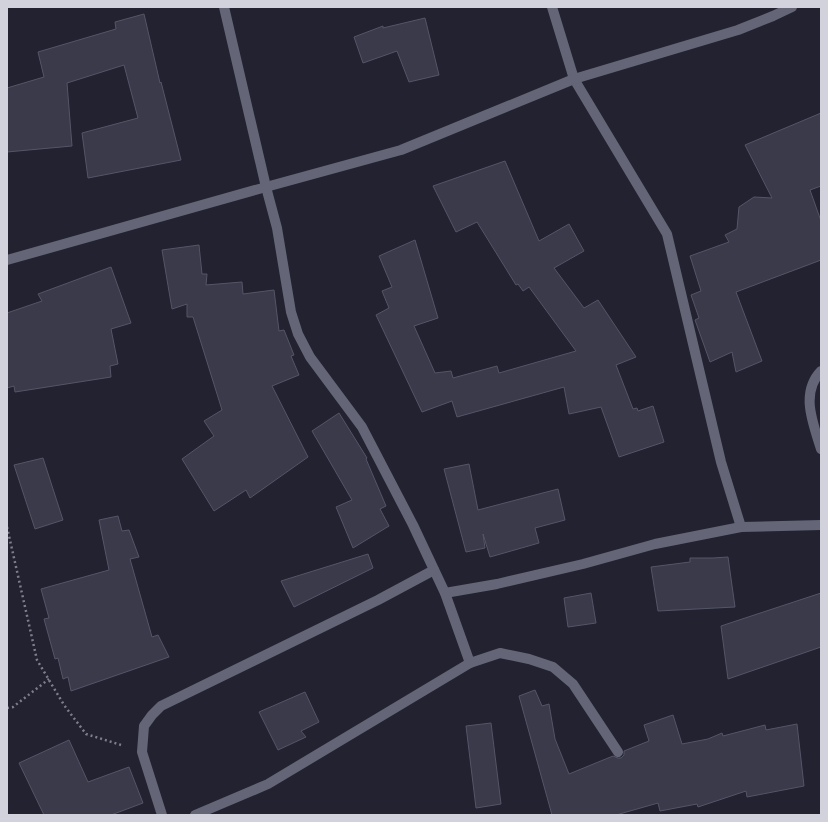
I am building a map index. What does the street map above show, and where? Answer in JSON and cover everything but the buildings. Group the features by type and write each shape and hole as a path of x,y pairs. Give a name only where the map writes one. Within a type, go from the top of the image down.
{"street":[{"path":"224,7 277,228 291,312 298,334 310,357 362,427 413,525 445,593 470,663"},
{"path":"552,7 574,80 667,234 721,462 741,527"},
{"path":"7,260 400,150 574,80 738,30 792,7"},
{"path":"821,371 816,376 811,390 809,404 812,420 821,448"},
{"path":"445,593 496,584 583,564 655,544 741,527 821,524"},
{"path":"162,815 142,752 144,726 161,706 378,600 434,570"},
{"path":"195,815 268,784 470,663 500,654 529,659 553,667 573,684 618,752"}],"path":[{"path":"7,527 37,660 64,705 86,734 142,752"},
{"path":"7,708 13,707 49,679"}]}
